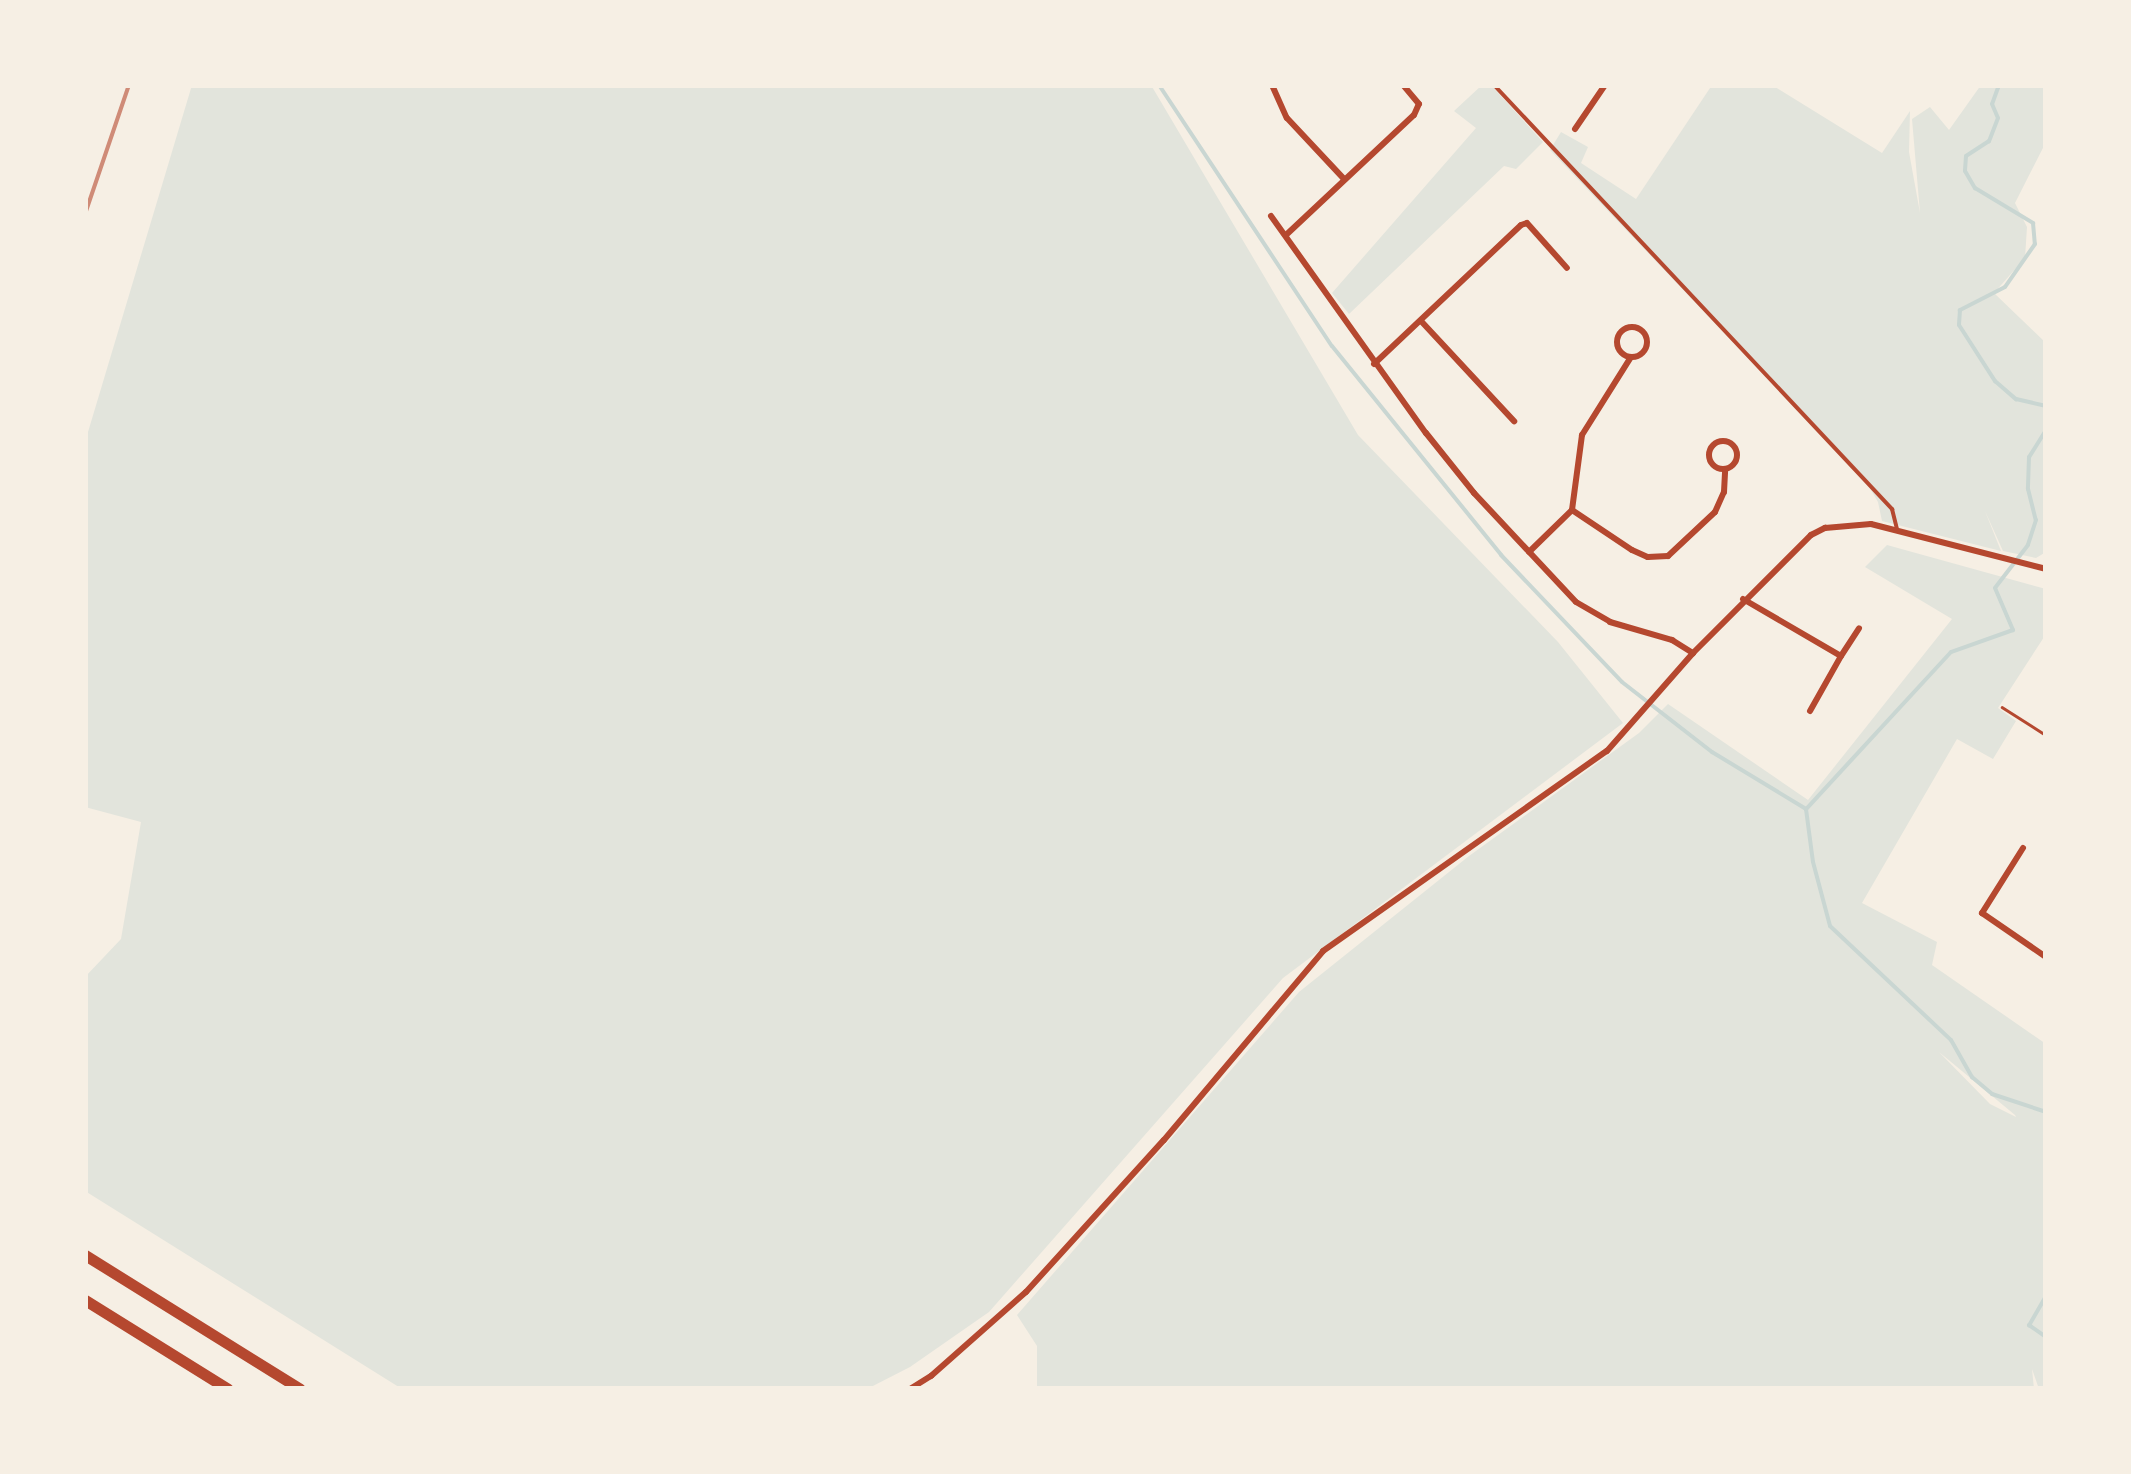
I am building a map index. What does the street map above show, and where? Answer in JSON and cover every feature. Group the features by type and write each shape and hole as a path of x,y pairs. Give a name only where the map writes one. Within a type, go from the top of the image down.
{"highway":[{"path":"85,1256 300,1389"},
{"path":"85,1300 228,1389"}],"street":[{"path":"1272,85 1287,118 1344,179"},
{"path":"1286,235 1414,115 1419,104 1403,85"},
{"path":"1575,129 1605,85"},
{"path":"1271,216 1374,364 1474,493 1528,552 1586,610 1672,640 1692,652"},
{"path":"1374,364 1421,321 1431,305 1527,223 1567,268"},
{"path":"1421,321 1514,421"},
{"path":"1528,552 1572,510 1582,435 1630,357 1646,346 1645,337 1634,328 1625,329 1617,340 1619,350 1630,357"},
{"path":"1720,441 1729,442 1738,452 1736,462 1725,470 1716,468 1709,456 1720,441"},
{"path":"1572,510 1632,550 1658,558 1668,556 1715,512 1724,492 1725,470"},
{"path":"910,1389 931,1376 1026,1292 1164,1140 1323,951 1607,751 1645,712 1692,652 1798,544 1825,528 1851,523 1897,529 2046,569"},
{"path":"1743,599 1841,656"},
{"path":"1810,711 1859,628"},
{"path":"2023,848 1982,913 2046,957"}],"lane":[{"path":"1494,85 1892,509 1897,529"}],"path":[{"path":"2002,708 2046,734"}],"shaded area":[{"path":"192,85 1151,85 1358,435 1558,642 1623,723 1283,978 989,1312 910,1367 867,1389 402,1389 85,1191 85,977 121,939 141,822 85,807 85,442"},
{"path":"1482,85 1491,85 1543,142 1516,169 1504,166 1349,314 1332,293 1476,128 1454,111"},
{"path":"1712,85 1772,85 1882,153 1910,111 1909,152 1920,213 1912,119 1930,107 1949,130 1981,85 2046,85 2046,142 2015,203 2027,227 2025,258 1994,293 2046,343 2046,552 2036,558 2003,551 1985,511 2001,551 1882,521 1878,502 1867,483 1550,150 1561,132 1588,147 1581,163 1636,199"},
{"path":"1887,545 2046,589 2046,634 1998,708 2016,721 1993,759 1957,739 1862,903 1937,942 1932,965 2046,1044 2046,1389 2039,1389 2032,1369 2034,1389 1037,1389 1037,1346 1017,1315 1299,992 1469,856 1639,733 1668,704 1808,800 1952,619 1865,567","holes":["1939,1052 2015,1115 1990,1104"]}],"waterway":[{"path":"1159,85 1332,346 1501,555 1622,682 1712,752 1806,809"},
{"path":"1999,85 1992,104 1998,118 1989,141 1966,156 1965,171 1975,188 2033,223 2035,244 2005,287 1960,310 1959,325 1995,381 2016,399 2046,406"},
{"path":"2046,430 2029,457 2028,489 2036,520 2028,545 1995,588 2013,630 1951,652 1806,809 1813,862 1830,926 1951,1040 1972,1077 1992,1094 2046,1112"},
{"path":"2046,1296 2029,1325 2046,1337"}],"railway":[{"path":"85,214 129,85"}]}
